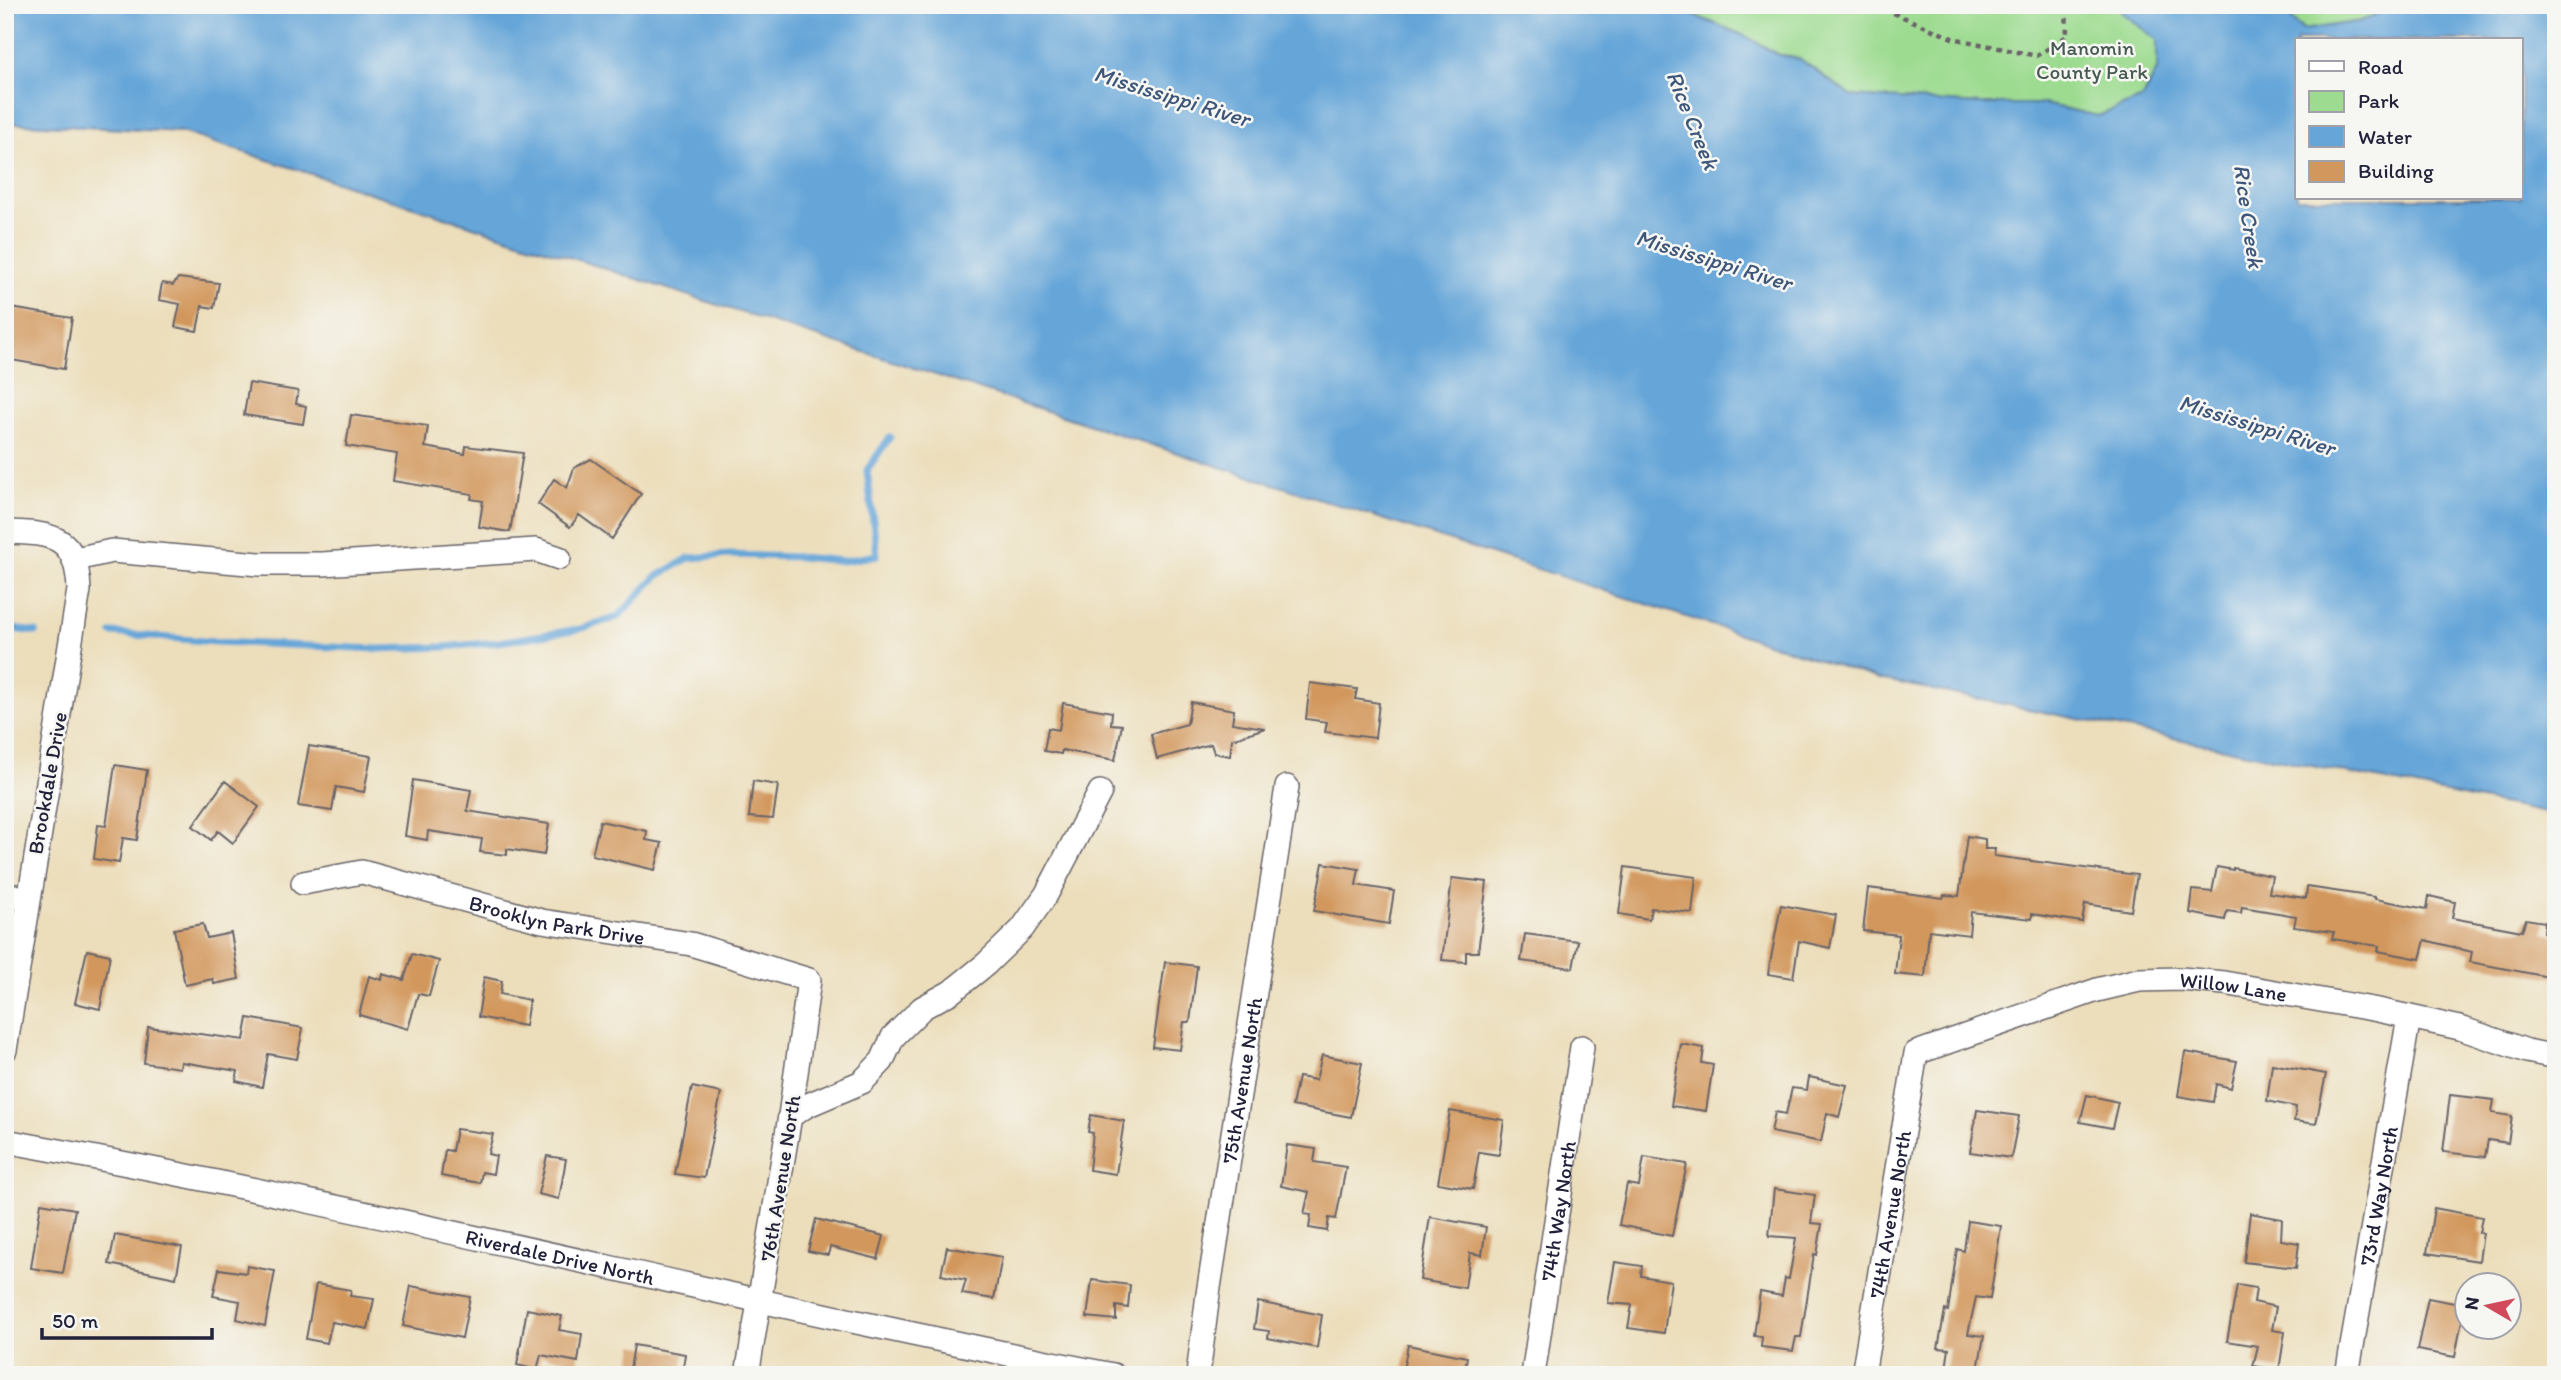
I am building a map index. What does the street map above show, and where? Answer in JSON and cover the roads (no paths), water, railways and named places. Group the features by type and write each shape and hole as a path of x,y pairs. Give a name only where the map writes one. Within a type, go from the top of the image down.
{"street":[{"path":"5,532 46,537 62,542 76,559 112,551 259,564 322,564 536,551 559,558"},
{"name":"Brookdale Drive","path":"5,1050 75,620 79,590 76,559"},
{"name":"75th Avenue North","path":"1198,1375 1208,1294 1287,787"},
{"path":"790,1116 808,1105 862,1082 882,1061 892,1037 922,1008 951,992 986,964 1022,929 1046,895 1100,792"},
{"name":"Brooklyn Park Drive","path":"303,883 362,872 542,921 691,944 809,980"},
{"path":"5,894 28,899"},
{"name":"Willow Lane","path":"1916,1053 2096,990 2139,980 2181,979 2224,983 2409,1017 2460,1028 2556,1058"},
{"name":"76th Avenue North","path":"747,1375 790,1116 809,980"},
{"name":"73rd Way North","path":"2347,1375 2409,1017"},
{"name":"74th Way North","path":"1533,1375 1582,1047"},
{"name":"74th Avenue North","path":"1863,1375 1916,1053"},
{"name":"Riverdale Drive North","path":"5,1140 115,1160 953,1344 1113,1375"}],"water":[{"path":"5,5 1669,5 1743,35 1779,55 1800,59 1851,96 1980,104 2044,104 2098,116 2143,98 2157,70 2157,40 2122,13 2121,5 2277,5 2303,30 2361,21 2399,5 2556,5 2556,815 1879,679 181,132 5,123"}],"waterway":[{"path":"112,633 215,642 377,649 499,642 580,629 618,617 656,577 689,558 730,555 843,561 877,555 867,470 890,437"},
{"path":"5,628 36,632"}],"park label":[{"name":"Manomin County Park","path":"2092,59"}],"water label":[{"name":"Mississippi River","path":"1172,96"},
{"name":"Rice Creek","path":"1693,120"},
{"name":"Rice Creek","path":"2249,216"},
{"name":"Mississippi River","path":"1714,260"},
{"name":"Mississippi River","path":"2257,425"}]}
